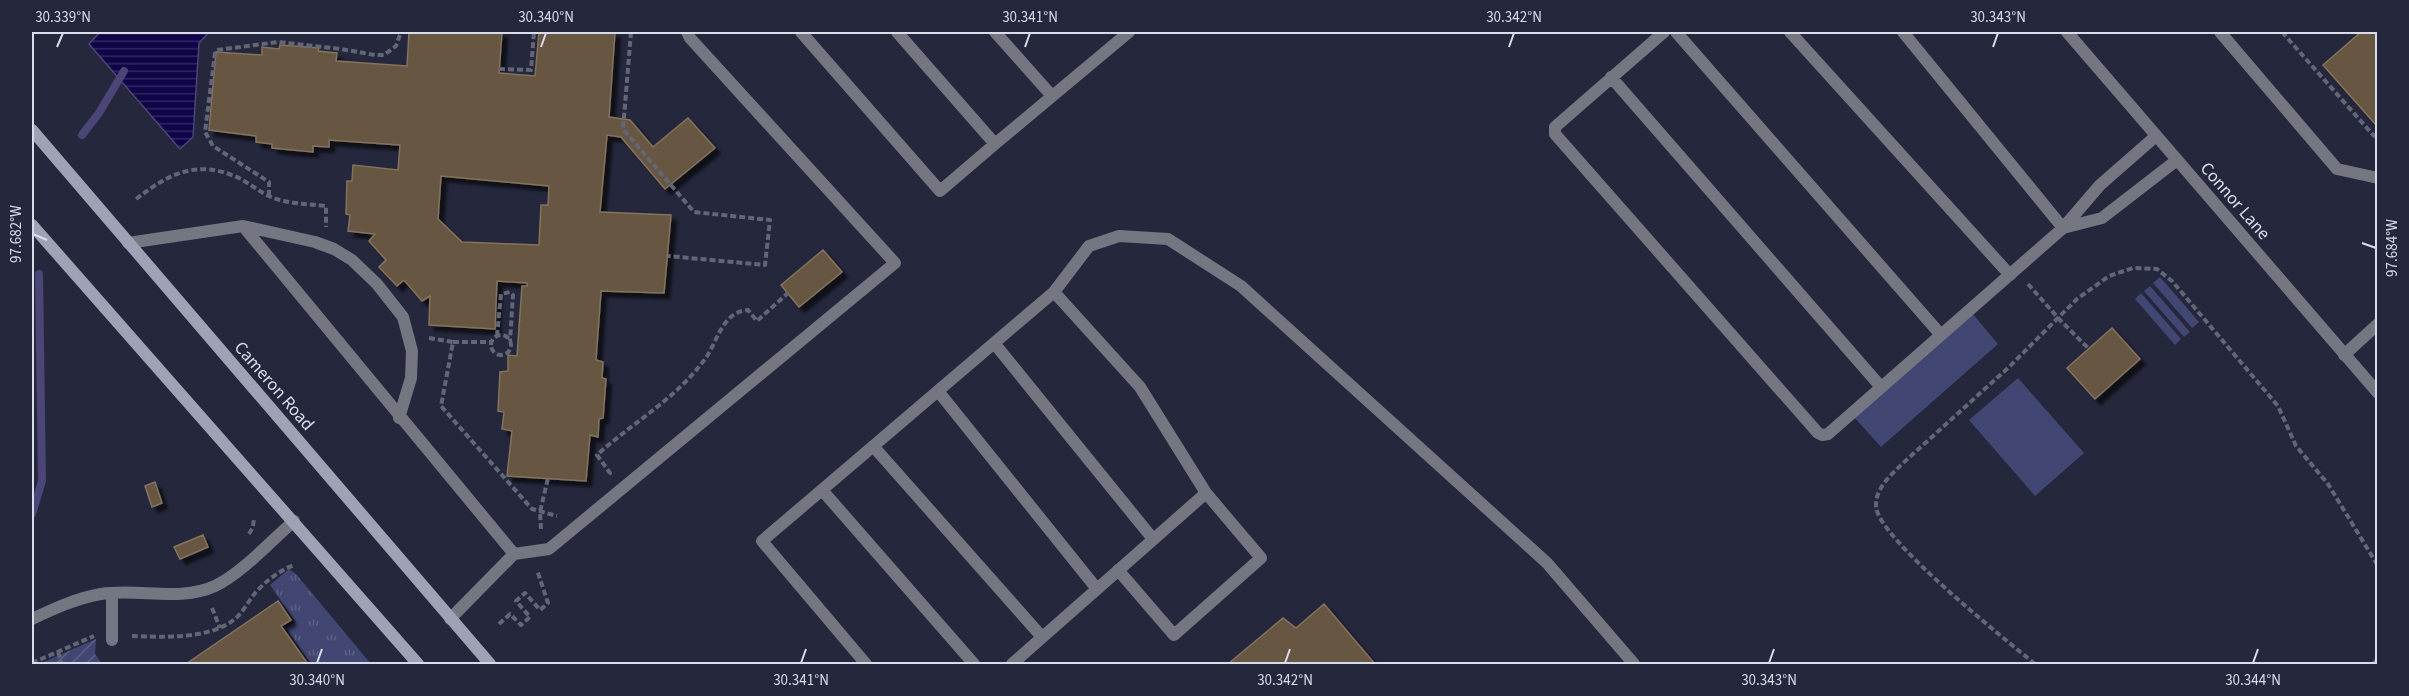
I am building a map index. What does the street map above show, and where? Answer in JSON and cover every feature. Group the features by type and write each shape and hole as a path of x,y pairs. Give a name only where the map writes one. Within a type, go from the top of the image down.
{"main road":[{"name":"Cameron Road","path":"32,130 490,664"},
{"path":"32,225 418,664"}],"street":[{"path":"450,618 514,554 549,549 895,263 687,32"},
{"path":"801,32 940,191 1129,32"},
{"path":"897,32 995,144"},
{"path":"995,32 1052,96"},
{"path":"1664,32 1555,127 1555,134 1822,435 1828,434 2063,228 2100,185 2156,136"},
{"path":"1676,32 1941,335"},
{"path":"1790,32 2012,273"},
{"path":"1903,32 2063,228"},
{"name":"Connor Lane","path":"2067,32 2378,393"},
{"path":"2220,32 2337,169 2378,178"},
{"path":"1611,77 1881,387"},
{"path":"2063,228 2102,218 2176,160"},
{"path":"243,226 399,418 514,554"},
{"path":"128,243 243,226 283,234 334,249 352,260 376,284 403,317 412,351 411,378 399,418"},
{"path":"866,664 762,541 1054,292 1089,246 1119,236 1168,240 1241,286 1547,563 1634,664"},
{"path":"1054,292 1140,387 1206,493 1261,558 1174,636 1118,570"},
{"path":"2344,355 2378,324"},
{"path":"994,343 1153,539"},
{"path":"938,391 1097,589"},
{"path":"873,446 1042,638"},
{"path":"822,490 974,664"},
{"path":"1012,664 1206,493"},
{"path":"32,619 78,600 100,594 189,593 216,585 228,578 294,521"},
{"path":"112,593 112,638"}],"path":[{"path":"269,196 269,182 213,146 205,132 215,52 278,42 375,55 384,54 396,46 401,32"},
{"path":"500,69 531,70 534,32"},
{"path":"631,32 623,129 694,212 770,220 765,265 668,256"},
{"path":"2282,32 2374,136 2378,133"},
{"path":"136,199 168,177 202,168 219,171 269,196 293,204 326,206 326,229 335,232"},
{"path":"2035,664 1962,603 1895,538 1881,521 1876,508 1877,495 1885,482 2077,299 2109,276 2133,268 2157,269 2172,281 2278,406 2296,446 2328,484 2378,566"},
{"path":"2012,273 2089,349"},
{"path":"510,292 513,295 509,351 501,355 492,351 492,342 497,336 501,294 510,292"},
{"path":"602,480 610,473 597,455 689,379 714,346 721,328 730,316 738,311 748,310 757,321 788,293"},
{"path":"425,329 428,338 453,342 492,342"},
{"path":"497,336 505,337 510,341"},
{"path":"453,342 441,406 532,509 560,516"},
{"path":"541,530 540,512 548,478"},
{"path":"244,540 253,527 254,518"},
{"path":"32,663 96,635 112,638 165,636 199,633 220,628 238,617 256,592 279,571 294,565"},
{"path":"499,624 510,614 521,625 530,617 516,601 525,593 540,610 548,603 537,569"},
{"path":"212,608 220,628"},
{"path":"58,652 62,664"},
{"path":"2373,664 2378,659"}],"green space":[{"path":"2160,277 2199,322 2192,328 2153,283"},
{"path":"2150,286 2190,332 2184,337 2144,291"},
{"path":"2141,293 2181,339 2175,345 2135,299"},
{"path":"1972,313 1998,344 1881,447 1854,417"},
{"path":"2018,378 2084,453 2035,496 1969,420"},
{"path":"289,569 296,574 371,664 311,664 286,628 296,622 270,585"},
{"path":"96,639 95,654 102,664 39,664"}],"shaded area":[{"path":"100,32 209,32 199,43 193,137 180,149 89,44"}],"building":[{"path":"409,32 502,32 499,73 535,76 539,32 615,32 609,117 630,120 653,147 688,118 715,148 665,189 621,137 607,135 600,212 671,215 664,293 601,291 596,360 603,362 602,378 606,379 603,418 599,419 598,437 590,435 586,481 507,476 512,431 502,429 504,412 498,411 500,372 508,371 508,355 517,356 522,286 527,286 527,283 497,281 495,329 429,325 430,296 422,301 404,280 397,286 379,267 386,260 369,241 375,234 348,231 350,215 346,214 347,181 352,181 353,165 398,170 400,145 329,140 329,147 313,146 313,152 272,148 272,144 256,142 256,136 209,130 216,52 262,55 262,47 279,49 280,45 319,48 318,51 337,53 336,61 407,66","holes":["441,176 549,186 548,205 541,205 539,245 462,242 438,219"]},
{"path":"2361,32 2378,32 2377,126 2323,65"},
{"path":"823,250 842,272 799,307 781,285"},
{"path":"2112,328 2140,359 2095,399 2067,368"},
{"path":"155,482 162,503 152,507 145,486"},
{"path":"203,535 208,547 180,559 174,547"},
{"path":"278,601 291,620 281,626 308,664 186,664"},
{"path":"1324,604 1375,664 1228,664 1283,618 1296,628"}],"waterway":[{"path":"82,135 99,113 124,71"},
{"path":"32,514 42,481 39,274"}]}
